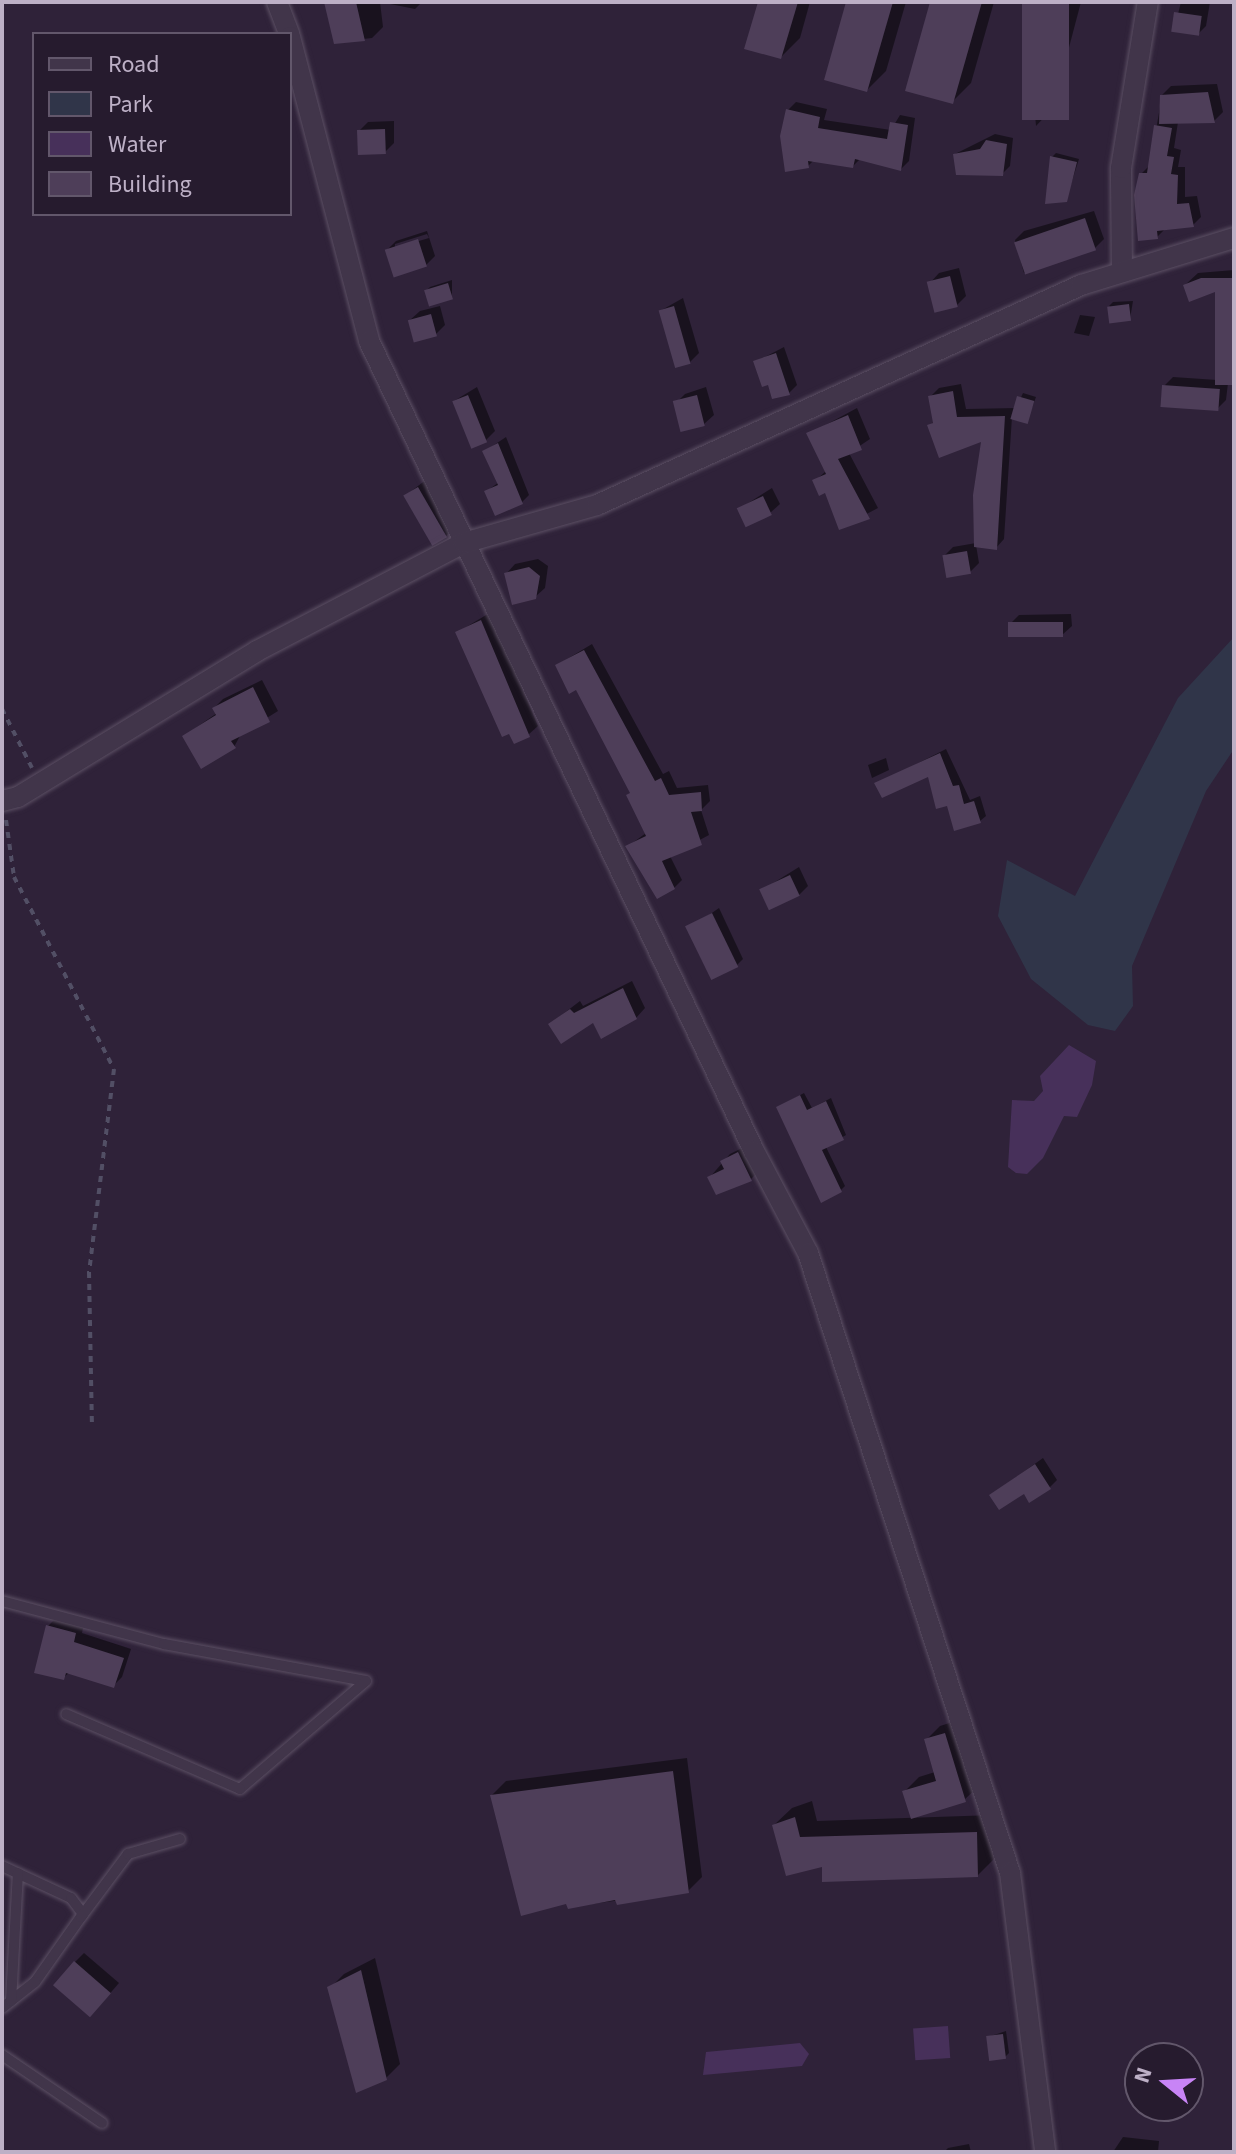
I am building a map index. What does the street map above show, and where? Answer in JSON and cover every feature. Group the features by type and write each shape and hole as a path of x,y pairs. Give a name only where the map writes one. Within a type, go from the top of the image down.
{"street":[{"path":"277,2 288,32"},
{"path":"1122,272 1121,168 1148,2"},
{"path":"292,44 369,341 754,1151 808,1253 1010,1873 1045,2152"},
{"path":"5,801 40,784 257,651 464,543 597,505 1081,285 1234,238"}],"lane":[{"path":"2,1601 164,1644 366,1681 240,1789 66,1714"},
{"path":"7,2005 35,1982 128,1854 180,1839"},
{"path":"2,1866 71,1898 83,1914 77,1922"},
{"path":"7,2005 18,1873"},
{"path":"2,2055 102,2123"}],"path":[{"path":"2,709 40,784"},
{"path":"5,801 5,833 14,877 114,1069 89,1272 92,1423"}],"green space":[{"path":"1234,637 1234,749 1206,791 1132,966 1133,1006 1115,1031 1088,1025 1031,979 998,916 1007,860 1075,896 1178,698"}],"water":[{"path":"1069,1045 1096,1061 1092,1085 1077,1117 1064,1116 1043,1158 1027,1174 1016,1173 1008,1167 1012,1100 1034,1101 1043,1091 1040,1076"},
{"path":"948,2026 950,2058 915,2060 913,2028"},
{"path":"800,2043 809,2054 802,2066 703,2075 706,2052"}],"building":[{"path":"324,2 356,2 365,41 334,44"},
{"path":"758,2 798,2 781,59 744,49"},
{"path":"846,2 893,2 867,92 824,80"},
{"path":"930,2 982,2 953,104 905,91"},
{"path":"1022,2 1069,2 1069,120 1022,120"},
{"path":"1174,12 1202,16 1199,36 1171,32"},
{"path":"1208,92 1215,123 1159,124 1160,95"},
{"path":"786,109 820,117 818,128 887,139 890,122 908,125 901,171 855,159 853,168 808,161 809,168 785,172 780,136"},
{"path":"1154,125 1172,128 1167,156 1174,157 1171,174 1178,175 1177,204 1189,203 1194,227 1157,231 1158,239 1138,241 1134,195 1139,173 1147,173"},
{"path":"385,129 386,154 358,155 357,130"},
{"path":"986,140 1007,144 1003,176 956,175 953,154 980,149"},
{"path":"1050,156 1077,162 1067,202 1045,204"},
{"path":"1085,218 1096,250 1025,275 1014,242"},
{"path":"418,239 427,267 394,277 385,250"},
{"path":"950,276 958,307 934,313 927,282"},
{"path":"1201,278 1234,278 1234,385 1215,385 1215,292 1189,302 1183,285"},
{"path":"448,283 453,299 429,307 424,290"},
{"path":"1129,304 1131,321 1109,324 1107,307"},
{"path":"674,306 691,364 675,368 659,310"},
{"path":"431,314 437,336 414,342 408,320"},
{"path":"776,353 790,395 772,399 768,385 762,387 753,361"},
{"path":"1162,385 1220,389 1218,411 1160,407"},
{"path":"953,391 957,417 1005,416 997,550 974,547 973,495 981,442 939,458 927,425 933,423 928,396"},
{"path":"468,395 487,442 471,449 452,401"},
{"path":"697,395 705,426 680,432 673,401"},
{"path":"1017,396 1034,401 1028,424 1010,419"},
{"path":"848,415 862,450 838,459 870,519 839,530 825,493 819,496 812,480 826,474 806,433"},
{"path":"498,443 523,504 495,516 484,491 498,485 482,451"},
{"path":"418,487 447,537 432,546 403,496"},
{"path":"763,496 772,515 746,527 737,508"},
{"path":"967,551 971,574 946,578 942,555"},
{"path":"529,567 540,576 536,599 512,605 504,573"},
{"path":"481,620 530,737 514,744 509,734 502,737 455,632"},
{"path":"1008,622 1063,622 1063,637 1008,637"},
{"path":"584,650 655,781 661,778 669,795 701,792 702,811 691,812 702,845 662,861 675,889 657,899 625,846 646,836 626,795 630,793 576,690 569,694 555,665"},
{"path":"253,687 270,722 231,741 236,748 201,769 182,736 216,715 212,708"},
{"path":"940,753 953,786 959,785 964,804 974,801 981,823 954,831 947,806 936,809 928,777 882,798 874,783"},
{"path":"790,875 800,896 769,910 759,889"},
{"path":"712,913 738,967 711,980 685,926"},
{"path":"623,988 637,1019 601,1039 593,1023 561,1044 548,1024 570,1009 574,1013"},
{"path":"800,1095 807,1110 826,1101 844,1140 822,1150 842,1192 821,1203 776,1107"},
{"path":"738,1152 752,1181 716,1195 707,1177 724,1169 720,1161"},
{"path":"1035,1464 1051,1489 1029,1503 1024,1494 999,1510 989,1495"},
{"path":"46,1625 76,1633 74,1642 124,1658 114,1688 66,1673 64,1680 34,1673"},
{"path":"945,1733 966,1802 911,1819 902,1791 936,1781 924,1739"},
{"path":"673,1771 689,1893 617,1905 615,1900 568,1909 566,1904 521,1916 490,1795"},
{"path":"795,1817 800,1837 977,1832 978,1877 822,1882 822,1867 786,1876 772,1825"},
{"path":"74,1961 111,1993 90,2017 53,1985"},
{"path":"361,1970 387,2080 356,2093 327,1987"},
{"path":"1003,2034 1006,2059 989,2061 986,2036"}]}
